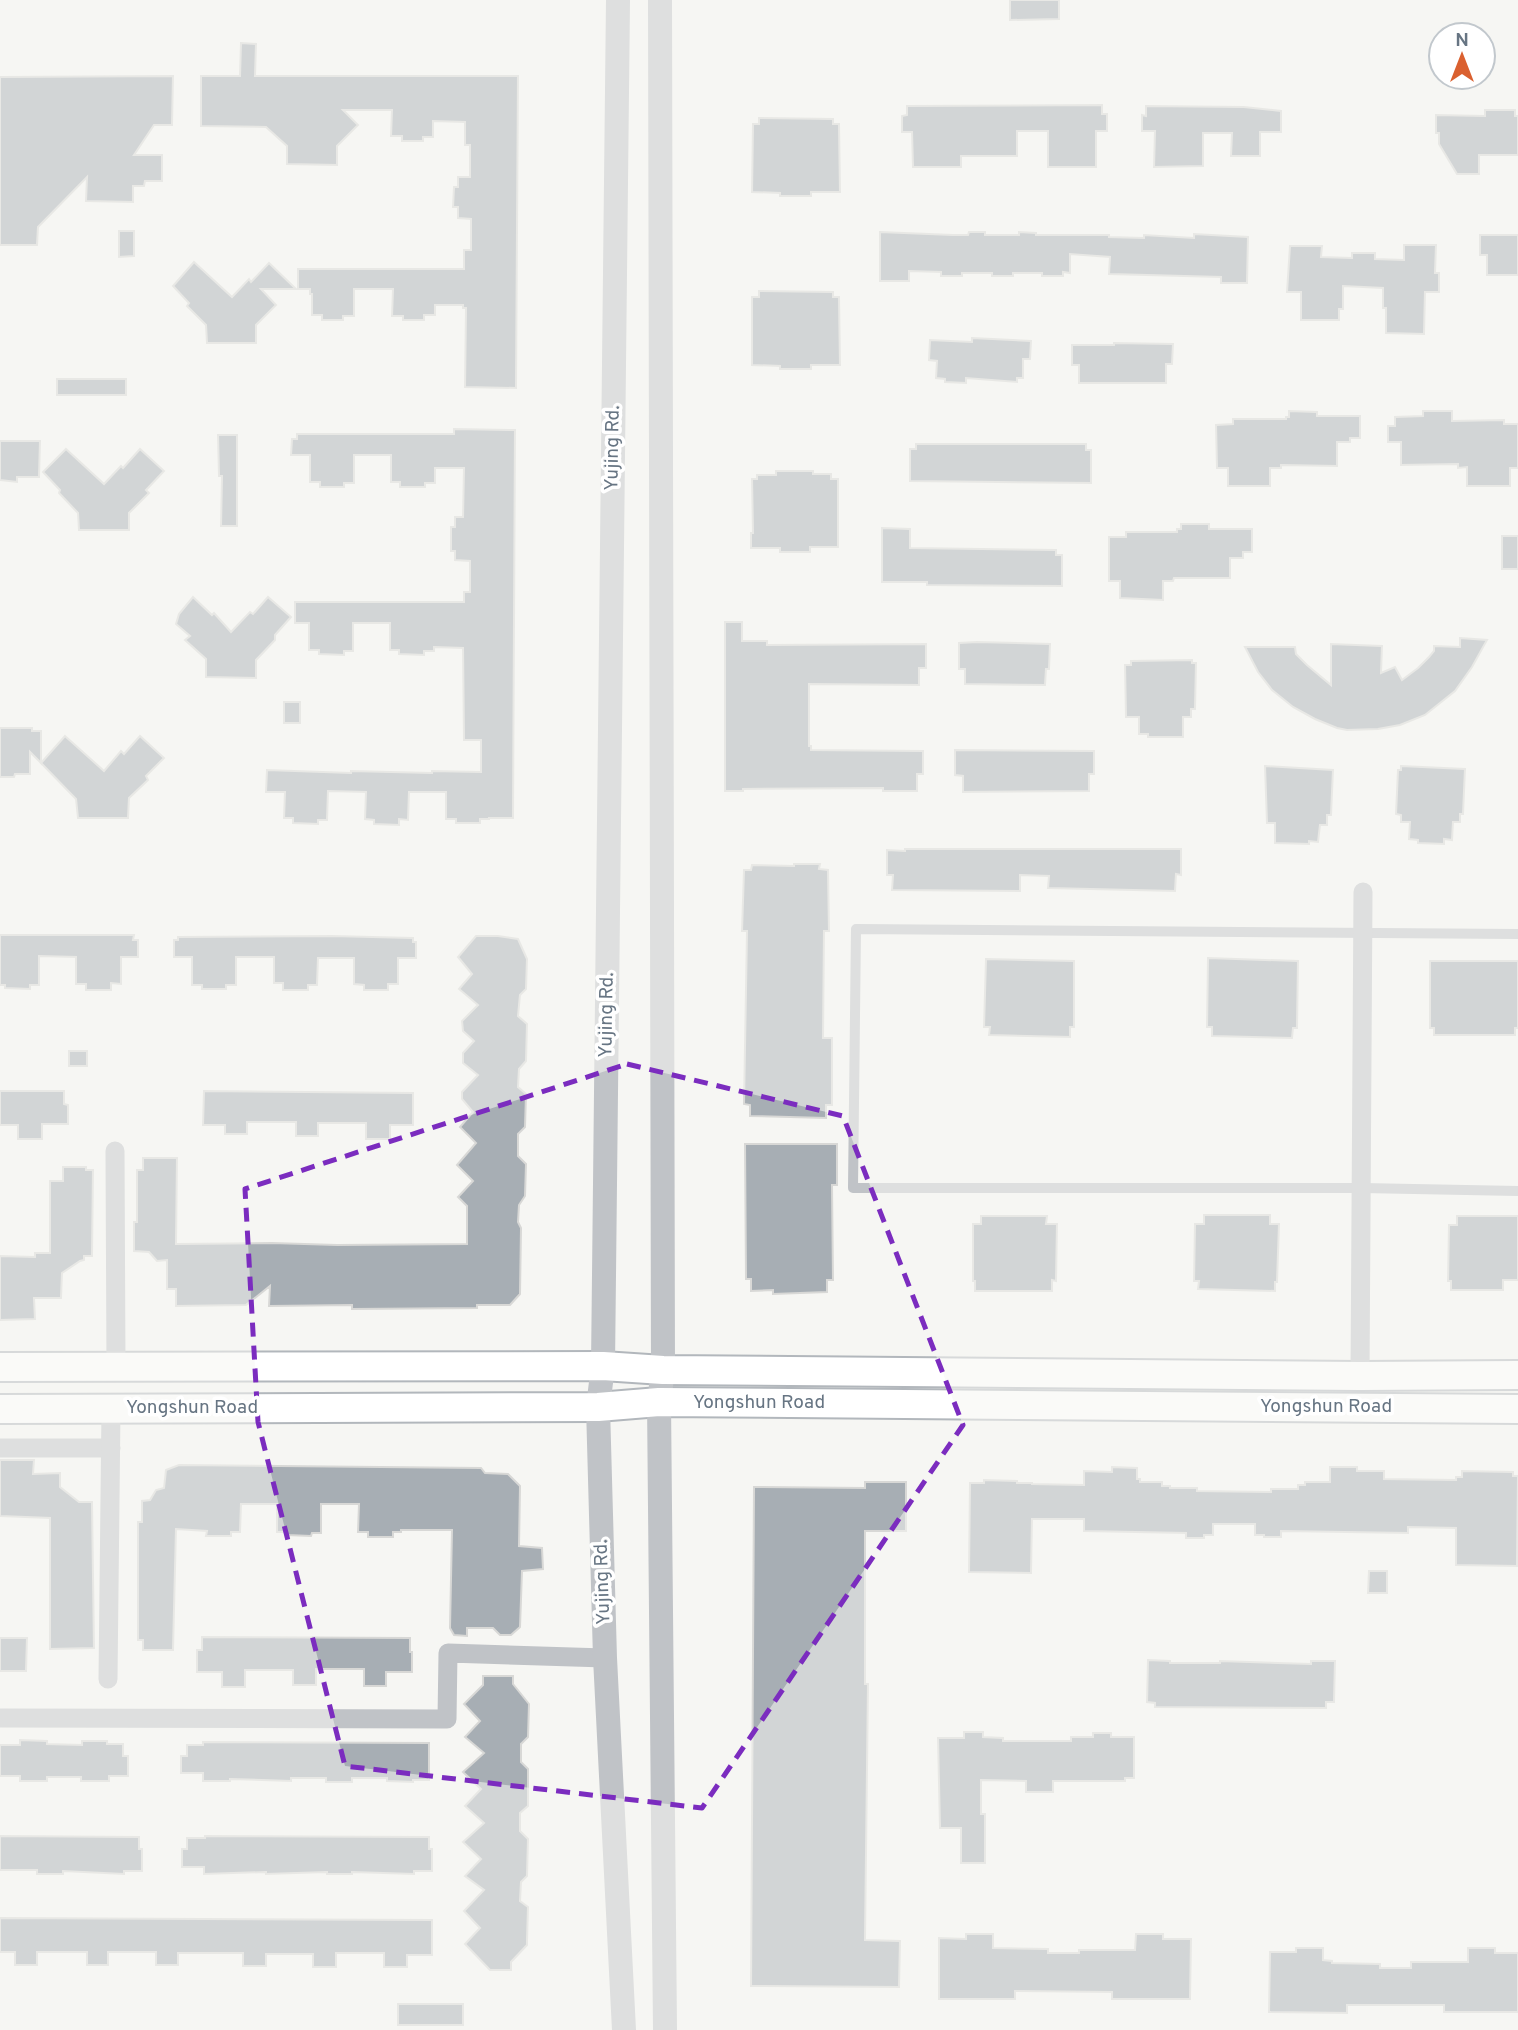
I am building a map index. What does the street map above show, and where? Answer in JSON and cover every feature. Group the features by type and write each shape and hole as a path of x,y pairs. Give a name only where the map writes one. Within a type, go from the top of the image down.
{"main road":[{"name":"Yongshun Road","path":"0,1367 603,1366 663,1370 1518,1375"},
{"name":"Yongshun Road","path":"0,1409 598,1407 660,1402 1518,1409"}],"street":[{"name":"Yujing Rd.","path":"618,0 603,1366 598,1407 605,1658 624,2030"},
{"path":"660,0 663,1370 660,1402 665,2030"},
{"path":"1360,1376 1363,892"},
{"path":"115,1151 116,1367"},
{"path":"108,1679 111,1409"},
{"path":"0,1448 111,1448"},
{"path":"0,1718 447,1718 448,1653 605,1658"}],"lane":[{"path":"1518,934 856,929 853,1188 1362,1188 1518,1191"}],"highlighted area":[{"path":"627,1064 843,1116 963,1425 702,1808 345,1766 258,1422 245,1189"}],"building":[{"path":"1010,0 1059,0 1059,19 1010,20"},
{"path":"241,43 256,44 255,76 518,76 516,388 465,387 466,308 463,308 463,305 435,305 435,315 424,315 424,320 403,320 403,316 392,316 393,289 354,289 354,316 343,316 343,320 322,320 322,315 312,315 310,289 298,289 298,269 464,269 464,250 471,250 471,219 458,218 458,207 453,207 454,187 458,187 458,177 470,177 470,145 465,145 465,122 433,121 433,137 423,137 423,141 402,141 402,136 391,136 392,110 343,110 358,125 337,146 337,165 287,164 287,146 266,127 201,126 201,76 240,76"},
{"path":"173,76 172,125 154,125 134,155 162,155 162,181 145,181 144,186 133,186 133,202 86,201 87,177 38,227 37,245 0,245 0,77"},
{"path":"1102,105 1102,114 1107,114 1107,131 1096,131 1096,167 1048,167 1048,131 1017,131 1017,156 961,156 961,167 913,167 912,132 902,132 902,116 907,115 907,106"},
{"path":"1146,106 1244,107 1281,111 1281,132 1260,132 1260,156 1231,156 1232,133 1203,133 1203,166 1154,167 1155,131 1142,131 1142,115 1146,116"},
{"path":"1485,110 1515,110 1515,116 1518,116 1518,155 1479,155 1479,174 1457,174 1439,144 1436,115 1485,116"},
{"path":"759,118 833,119 833,124 839,124 840,192 780,196 780,193 752,192 753,124 759,124"},
{"path":"119,231 134,231 134,256 119,257"},
{"path":"880,232 968,235 969,232 985,232 985,235 1019,235 1019,232 1036,235 1144,238 1144,235 1194,238 1194,234 1248,237 1247,283 1221,283 1221,277 1109,274 1110,257 1070,254 1070,273 1063,272 1063,276 1042,276 1042,273 992,276 992,273 962,273 962,276 941,276 941,272 909,271 909,281 880,281"},
{"path":"1480,235 1518,235 1518,275 1487,275 1487,255 1480,255"},
{"path":"1404,245 1436,245 1435,273 1439,273 1439,292 1425,292 1424,334 1386,333 1383,288 1343,286 1343,309 1339,309 1339,320 1301,320 1301,292 1287,292 1290,246 1322,246 1321,257 1352,258 1352,253 1375,253 1375,259 1404,260"},
{"path":"194,262 232,297 269,263 296,289 261,289 276,305 256,325 256,343 207,343 206,325 187,306 189,303 173,286"},
{"path":"759,291 833,292 833,297 839,297 840,365 780,369 780,366 752,365 752,297 759,297"},
{"path":"972,338 1031,341 1030,359 1023,359 1023,378 1017,378 1017,382 966,378 966,383 945,382 945,379 936,378 937,361 929,360 930,340 972,342"},
{"path":"1173,344 1172,364 1166,364 1166,383 1079,383 1079,365 1072,365 1072,345"},
{"path":"57,379 126,379 126,395 57,395"},
{"path":"1289,411 1317,412 1317,416 1360,416 1360,438 1350,438 1350,442 1337,442 1337,466 1281,465 1281,468 1270,468 1270,486 1228,486 1228,468 1217,468 1216,425 1233,424 1233,419 1286,419 1289,417"},
{"path":"1423,411 1452,411 1452,421 1504,420 1504,424 1518,424 1518,468 1510,468 1510,486 1467,486 1467,467 1458,468 1458,464 1401,465 1401,442 1388,442 1388,426 1395,426 1395,417 1423,416"},
{"path":"454,429 515,430 513,818 456,823 456,819 446,819 446,792 409,792 408,820 399,819 399,825 374,824 374,820 365,819 366,792 328,791 327,820 318,820 318,824 293,823 293,818 284,818 285,792 266,792 267,770 351,773 481,772 481,740 464,740 463,648 434,647 434,651 424,651 424,655 399,654 399,650 390,650 390,623 353,623 353,651 344,651 344,655 319,654 319,650 309,650 309,623 295,623 295,602 464,602 464,592 470,592 470,561 455,560 455,551 451,551 451,527 455,527 455,517 463,517 464,468 435,468 435,483 425,483 425,487 400,487 400,482 391,482 391,455 354,455 354,483 344,483 344,487 320,487 320,482 310,482 310,455 291,455 292,439 297,439 297,434 454,434"},
{"path":"218,435 237,435 237,526 221,526 222,476 219,476"},
{"path":"0,441 40,441 39,477 17,477 17,482 0,480"},
{"path":"916,444 1086,444 1086,450 1091,450 1091,483 910,481 910,449 916,449"},
{"path":"66,449 104,484 140,449 164,471 146,490 149,493 129,513 129,530 79,530 78,513 43,472"},
{"path":"776,471 813,471 813,474 831,474 831,479 838,479 838,547 810,547 810,552 751,548 752,479 757,479 757,475 776,475"},
{"path":"1181,524 1209,524 1209,529 1252,529 1252,552 1243,552 1243,558 1230,558 1230,578 1174,578 1173,581 1163,581 1163,600 1120,598 1120,581 1109,581 1109,537 1126,537 1126,532 1177,532 1177,529 1181,529"},
{"path":"882,528 910,529 910,548 1056,550 1056,555 1062,555 1062,586 882,582"},
{"path":"1502,536 1518,536 1518,569 1502,569"},
{"path":"193,597 212,615 214,613 231,632 268,597 291,617 275,635 275,640 256,660 256,678 206,677 206,659 185,640 190,636 176,624 179,614"},
{"path":"725,622 742,622 742,641 767,641 767,645 926,644 926,668 919,668 919,685 809,684 811,750 923,751 923,774 917,774 917,791 883,791 883,788 725,791"},
{"path":"1460,638 1487,640 1455,691 1425,715 1400,725 1378,729 1337,728 1293,707 1272,690 1258,672 1245,647 1295,647 1296,654 1331,685 1331,644 1382,646 1381,673 1395,667 1402,680 1429,657 1434,646 1460,647"},
{"path":"959,643 1050,644 1045,685 965,684 965,669 959,669"},
{"path":"1192,660 1192,663 1196,663 1195,709 1191,709 1191,717 1183,717 1183,737 1148,737 1148,734 1139,734 1139,717 1126,717 1125,665 1131,665 1131,661"},
{"path":"284,702 300,702 300,723 284,723"},
{"path":"0,728 32,728 32,731 41,731 41,763 30,752 30,774 0,777"},
{"path":"65,736 104,771 121,751 124,754 140,736 164,758 146,776 148,780 129,798 128,818 78,818 76,799 41,763"},
{"path":"955,750 1094,751 1094,774 1089,774 1089,791 963,792 963,776 955,775"},
{"path":"1265,766 1333,770 1331,815 1327,815 1327,825 1320,825 1318,842 1275,843 1275,823 1267,823"},
{"path":"1401,766 1465,769 1463,814 1460,814 1460,822 1453,822 1452,840 1444,839 1444,844 1418,843 1418,840 1409,839 1410,822 1401,822 1401,815 1396,814 1398,770 1401,770"},
{"path":"1181,849 1181,875 1176,874 1175,891 1048,888 1049,876 1020,875 1020,891 892,890 893,875 887,875 887,850"},
{"path":"820,864 819,869 828,870 829,931 824,931 823,1038 832,1038 832,1105 826,1105 826,1118 750,1116 750,1105 744,1104 747,931 742,931 744,870 751,870 752,865"},
{"path":"0,935 134,935 133,940 138,940 138,957 121,957 121,984 111,983 111,990 86,990 86,984 76,984 76,957 39,956 39,985 30,985 30,989 5,988 5,985 0,985"},
{"path":"476,936 518,939 527,959 526,989 520,995 518,1016 527,1024 526,1061 519,1069 518,1087 526,1094 525,1127 518,1134 518,1156 526,1164 525,1196 519,1205 518,1222 521,1228 520,1294 510,1305 477,1305 477,1308 352,1309 352,1305 269,1306 270,1286 246,1305 176,1306 176,1289 167,1289 167,1260 157,1261 149,1252 134,1251 137,1170 143,1170 143,1158 177,1158 176,1244 467,1244 467,1206 458,1197 473,1181 457,1165 476,1143 460,1127 473,1112 462,1099 462,1092 478,1075 463,1063 463,1053 474,1041 463,1031 462,1021 478,1005 459,989 472,974 458,957"},
{"path":"178,937 413,938 413,942 416,942 416,958 398,958 398,984 388,984 388,990 364,990 364,985 354,984 354,958 318,958 317,985 308,985 308,990 283,990 283,983 274,983 274,957 236,957 236,985 226,985 226,989 202,989 202,985 192,985 192,957 174,957 174,940 178,940"},
{"path":"1208,958 1298,961 1297,1028 1293,1028 1292,1038 1212,1036 1212,1027 1207,1027"},
{"path":"986,959 1074,961 1074,1027 1070,1027 1070,1037 989,1035 990,1027 984,1027"},
{"path":"1430,961 1518,961 1518,1028 1515,1028 1515,1035 1434,1035 1434,1028 1430,1028"},
{"path":"69,1051 87,1051 87,1066 69,1066"},
{"path":"0,1091 64,1091 64,1104 68,1105 68,1124 42,1124 42,1139 18,1139 18,1125 0,1125"},
{"path":"204,1091 413,1093 413,1125 390,1125 390,1139 366,1139 366,1123 318,1123 318,1136 296,1136 296,1122 247,1122 247,1134 225,1134 225,1125 203,1125"},
{"path":"745,1144 837,1144 837,1185 832,1185 833,1280 827,1280 827,1292 773,1294 773,1290 751,1291 751,1279 746,1279"},
{"path":"63,1167 86,1167 86,1170 93,1170 92,1256 84,1256 84,1260 62,1273 61,1298 34,1298 35,1319 0,1320 0,1256 35,1257 35,1253 50,1253 50,1181 63,1181"},
{"path":"1204,1215 1270,1215 1270,1224 1279,1224 1275,1291 1198,1289 1199,1281 1194,1281 1195,1224 1204,1224"},
{"path":"981,1216 1047,1216 1046,1224 1057,1224 1056,1281 1052,1280 1052,1291 975,1291 973,1224 981,1224"},
{"path":"1457,1216 1518,1216 1518,1280 1503,1280 1503,1290 1451,1290 1451,1281 1448,1281 1449,1225 1457,1225"},
{"path":"0,1460 34,1460 33,1474 60,1473 60,1487 79,1502 92,1502 94,1648 50,1649 50,1518 0,1516"},
{"path":"179,1465 481,1468 485,1473 508,1474 520,1486 519,1546 542,1548 543,1569 522,1571 520,1627 511,1635 500,1635 493,1628 467,1628 467,1636 454,1635 450,1628 452,1530 401,1530 393,1532 393,1537 368,1537 368,1532 358,1532 359,1504 321,1504 321,1533 312,1533 311,1536 287,1535 287,1532 277,1532 277,1504 241,1504 240,1532 231,1532 231,1536 206,1536 207,1531 176,1529 173,1650 143,1650 143,1640 138,1640 138,1522 142,1522 142,1501 150,1500 156,1490 164,1488 166,1470"},
{"path":"1112,1467 1137,1468 1137,1479 1140,1479 1140,1482 1162,1482 1162,1486 1170,1488 1271,1492 1271,1489 1298,1489 1298,1485 1305,1485 1305,1482 1330,1482 1330,1467 1384,1471 1384,1479 1456,1480 1456,1477 1462,1477 1462,1471 1513,1472 1513,1476 1518,1476 1517,1566 1456,1565 1456,1528 1408,1527 1408,1533 1281,1531 1281,1537 1264,1537 1255,1535 1255,1524 1213,1524 1213,1535 1186,1538 1186,1533 1084,1531 1084,1519 1032,1519 1031,1573 969,1572 970,1483 984,1483 984,1480 1084,1485 1084,1471 1112,1472"},
{"path":"865,1482 906,1482 906,1531 865,1531 865,1684 868,1684 865,1940 900,1941 899,1987 751,1986 754,1487 865,1488"},
{"path":"1369,1571 1387,1571 1387,1593 1368,1593"},
{"path":"202,1637 410,1638 412,1672 386,1672 386,1686 364,1686 364,1669 316,1669 316,1685 293,1685 293,1670 245,1670 245,1687 222,1687 222,1672 197,1672 197,1650 202,1650"},
{"path":"0,1638 27,1638 26,1671 0,1671"},
{"path":"1148,1660 1170,1663 1220,1661 1311,1664 1311,1661 1335,1661 1334,1702 1326,1702 1326,1708 1155,1707 1155,1703 1147,1702"},
{"path":"483,1676 513,1676 513,1684 529,1704 528,1737 521,1744 521,1762 528,1769 528,1806 520,1813 520,1831 528,1839 527,1876 521,1882 520,1901 528,1907 527,1945 511,1962 511,1970 490,1970 465,1944 480,1928 464,1911 484,1890 465,1876 481,1859 463,1842 484,1823 465,1806 481,1789 463,1772 484,1753 465,1737 480,1721 464,1704 483,1685"},
{"path":"964,1732 983,1732 983,1737 1003,1738 1003,1741 1071,1741 1071,1737 1093,1737 1093,1733 1111,1733 1111,1737 1134,1737 1134,1778 1125,1778 1125,1781 1053,1781 1053,1792 1026,1792 1026,1781 981,1780 981,1814 985,1814 985,1863 961,1863 961,1828 940,1828 938,1738 964,1738"},
{"path":"20,1740 47,1741 47,1744 82,1745 82,1741 107,1741 107,1744 123,1744 123,1756 128,1756 128,1776 109,1776 109,1781 81,1781 81,1777 47,1777 47,1781 20,1781 20,1776 0,1776 0,1745 20,1745"},
{"path":"203,1742 429,1743 429,1780 413,1782 387,1781 387,1778 352,1778 352,1782 326,1782 326,1778 291,1778 291,1781 203,1781 203,1773 181,1773 181,1756 187,1756 187,1745 203,1745"},
{"path":"0,1836 139,1837 142,1871 124,1871 124,1874 63,1871 63,1874 37,1874 37,1870 0,1870"},
{"path":"429,1837 432,1871 414,1871 414,1874 204,1874 204,1867 182,1867 182,1849 187,1849 187,1838"},
{"path":"0,1918 432,1920 432,1955 407,1955 407,1967 384,1967 384,1953 336,1953 336,1967 313,1967 313,1954 266,1954 266,1966 243,1966 243,1953 178,1953 178,1965 156,1965 156,1952 108,1952 108,1965 87,1965 87,1952 37,1952 37,1965 15,1965 15,1952 0,1952"},
{"path":"966,1934 993,1934 993,1948 1048,1949 1048,1953 1135,1950 1136,1934 1163,1934 1163,1939 1191,1939 1190,1999 1112,1999 1112,1992 1015,1991 1015,1999 939,1999 939,1938 966,1939"},
{"path":"1296,1948 1323,1948 1323,1960 1332,1963 1380,1964 1380,1968 1411,1968 1411,1962 1468,1962 1468,1948 1495,1948 1495,1953 1518,1953 1518,2012 1444,2012 1444,2005 1347,2005 1347,2013 1269,2012 1270,1952 1296,1952"},
{"path":"398,2004 463,2004 463,2025 398,2025"}]}
